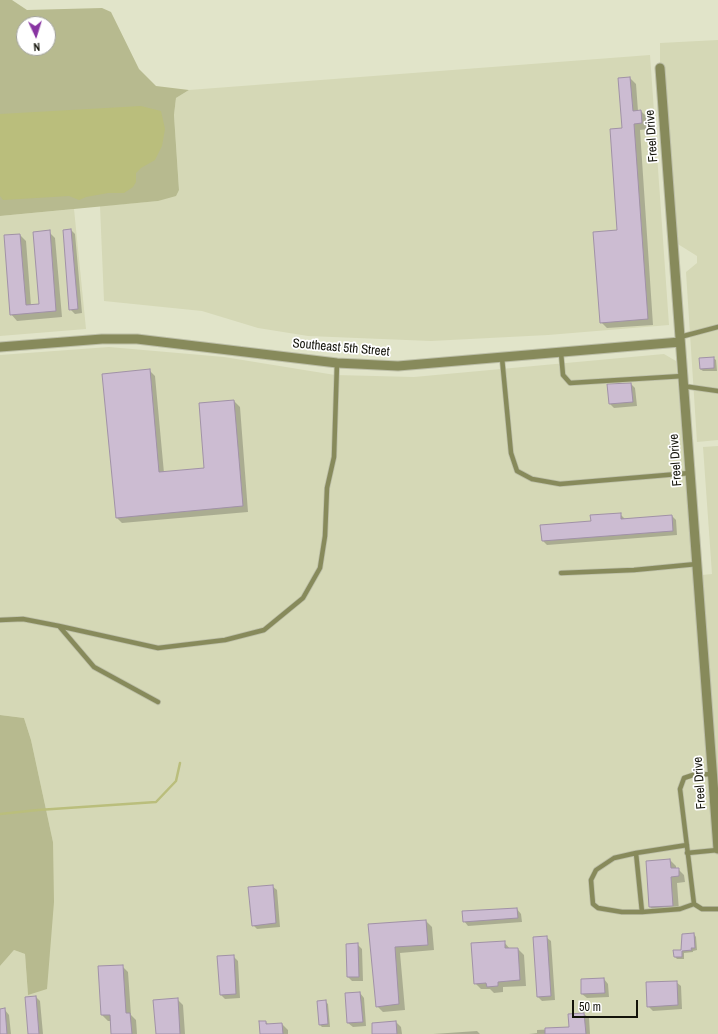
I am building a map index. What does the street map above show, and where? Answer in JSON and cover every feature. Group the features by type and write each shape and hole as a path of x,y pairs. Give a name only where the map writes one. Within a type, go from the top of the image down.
{"street":[{"name":"Freel Drive","path":"660,68 697,564 714,748 712,774 718,849"},
{"name":"Southeast 5th Street","path":"0,347 102,339 137,339 337,362 398,366 561,353 680,340"}],"lane":[{"path":"680,340 718,327"},
{"path":"561,353 563,374 570,383 683,381 718,391"},
{"path":"502,358 511,453 517,471 532,479 560,484 690,473"},
{"path":"0,620 23,619 158,648 225,640 264,630 303,598 320,568 325,536 327,488 334,457 337,362"},
{"path":"561,573 634,570 697,564"},
{"path":"59,626 94,667 158,702"},
{"path":"694,904 680,788 684,778 693,775 712,774"},
{"path":"687,845 636,852 614,858 596,870 591,880 593,904 598,908 622,912 680,909 694,904 702,908 718,909"},
{"path":"688,853 718,849"},
{"path":"636,852 642,912"}],"shaded area":[{"path":"0,0 12,0 27,10 102,8 111,12 139,69 156,86 189,90 176,98 174,115 179,190 176,196 158,201 0,216"},
{"path":"718,40 718,440 697,442 686,272 697,263 697,256 673,241 660,68 660,43"},
{"path":"650,55 669,325 548,335 431,341 308,336 258,328 202,311 104,301 100,206 158,201 179,190 174,115 176,98 189,90"},
{"path":"141,106 161,111 165,129 162,146 155,160 141,168 136,173 136,182 133,187 124,193 108,193 86,197 79,200 69,196 3,200 0,196 0,114"},
{"path":"74,209 86,329 0,336 0,216"},
{"path":"109,347 224,357 335,375 414,377 664,354 676,361 693,576 712,574 703,447 718,446 718,1034 0,1034 0,966 14,950 25,954 28,995 53,842 31,740 24,718 0,715 0,355"},
{"path":"0,715 24,718 31,740 53,842 54,902 47,989 28,995 25,954 14,950 0,966"}],"building":[{"path":"630,77 633,111 641,110 642,123 634,124 648,319 600,323 593,232 617,230 610,129 622,128 618,78"},
{"path":"71,229 78,309 69,310 63,230"},
{"path":"50,230 56,311 10,315 4,235 20,234 26,305 39,304 33,232"},
{"path":"714,357 714,368 700,369 699,358"},
{"path":"150,369 159,472 204,468 199,403 234,400 243,506 116,518 102,374"},
{"path":"631,383 633,402 609,404 607,384"},
{"path":"621,513 621,519 672,515 673,531 542,541 540,525 591,521 590,515"},
{"path":"670,859 671,868 679,868 679,876 671,877 673,906 649,907 646,861"},
{"path":"273,885 276,923 252,926 248,887"},
{"path":"517,908 518,918 463,922 462,911"},
{"path":"426,920 428,945 395,947 399,1004 376,1007 368,924"},
{"path":"694,933 695,948 691,948 692,950 682,951 682,957 674,957 673,950 681,950 682,934"},
{"path":"547,936 551,996 537,997 533,937"},
{"path":"505,941 505,948 518,948 520,980 498,982 498,986 487,987 486,983 474,984 471,943"},
{"path":"358,943 359,977 347,977 346,944"},
{"path":"234,955 236,994 220,995 217,956"},
{"path":"123,965 126,1013 130,1013 132,1034 111,1034 110,1015 101,1015 98,966"},
{"path":"604,978 605,993 581,994 581,979"},
{"path":"677,981 678,1005 647,1007 646,982"},
{"path":"360,992 363,1022 347,1023 345,993"},
{"path":"36,996 39,1034 28,1034 25,997"},
{"path":"178,998 180,1034 156,1034 153,1000"},
{"path":"326,1000 328,1024 319,1025 317,1001"},
{"path":"5,1008 7,1034 0,1034 0,1009"},
{"path":"584,1013 586,1034 545,1034 545,1028 569,1027 568,1014"},
{"path":"259,1021 266,1021 266,1024 282,1023 283,1034 260,1034"},
{"path":"396,1021 397,1034 372,1034 372,1023"}],"waterway":[{"path":"0,814 156,802 176,781 180,763"}]}
